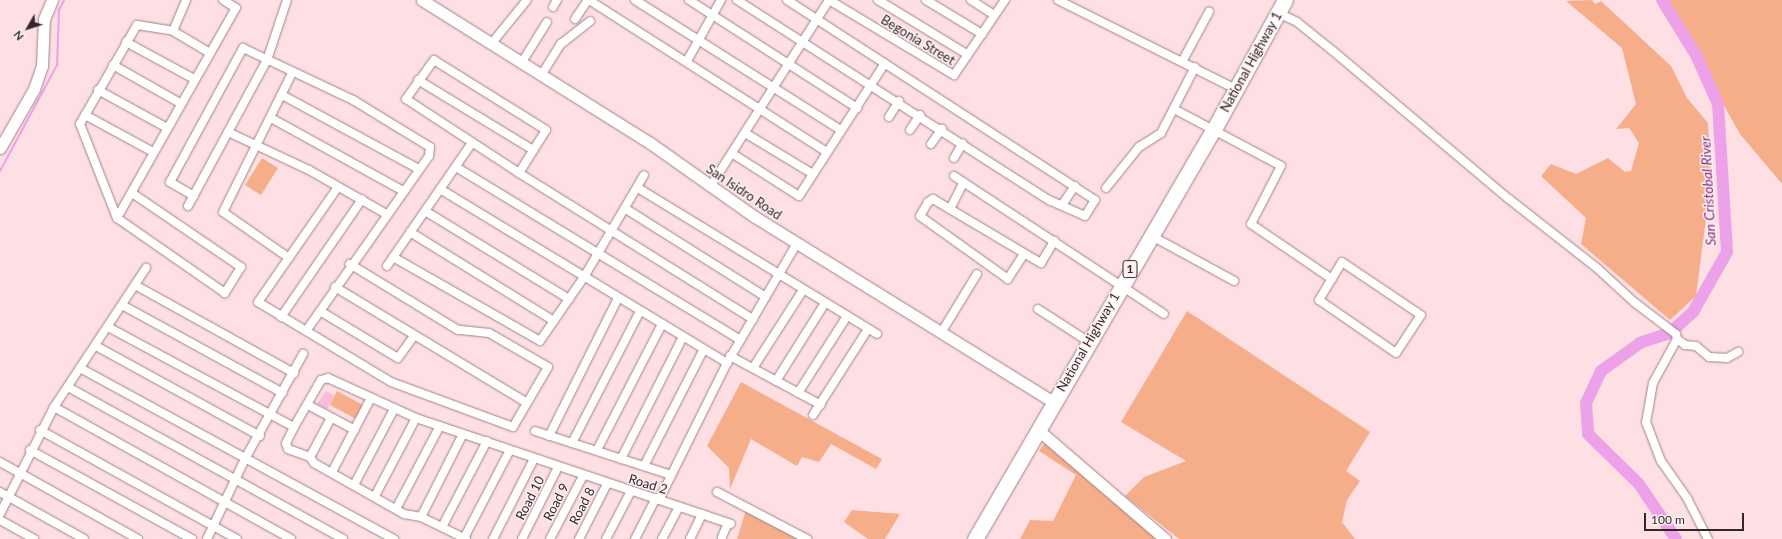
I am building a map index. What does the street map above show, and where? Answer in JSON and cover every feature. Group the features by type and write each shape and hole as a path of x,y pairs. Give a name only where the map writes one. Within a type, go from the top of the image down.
{"highway":[{"name":"National Highway 1","path":"975,539 1036,429 1214,129 1282,6"}],"street":[{"path":"0,148 34,89 42,66 44,19 52,0"},
{"path":"173,31 186,0"},
{"path":"117,218 180,103 236,8 223,0"},
{"path":"188,206 267,60 286,0"},
{"name":"San Isidro Road","path":"422,0 650,143 710,187 797,243 1053,402"},
{"path":"492,43 527,0"},
{"path":"575,19 589,0 687,61 759,110 827,152"},
{"path":"635,0 841,130"},
{"path":"689,0 857,108"},
{"path":"687,61 722,0"},
{"path":"737,0 1062,205 1085,216 1095,200 1076,186 787,0"},
{"path":"710,187 733,154 787,63 829,0"},
{"name":"Begonia Street","path":"829,0 954,75 968,55"},
{"path":"878,0 968,55 1005,0"},
{"path":"926,0 982,34"},
{"path":"971,0 994,15"},
{"path":"1058,0 1183,60 1195,68 1236,89"},
{"path":"1282,6 1297,22 1514,203 1598,268 1634,302 1676,334 1677,339 1685,345 1696,346 1709,357 1727,358 1738,352"},
{"path":"1183,60 1209,12"},
{"path":"542,74 561,44 590,21"},
{"path":"522,62 547,22"},
{"path":"132,193 241,267 225,293 117,218 80,124 98,90 137,25 173,31 210,53"},
{"path":"126,42 194,79"},
{"path":"194,196 170,182 243,48 292,73 353,100 430,147 429,156 350,264 306,331"},
{"path":"519,173 546,130 434,60 418,80 406,99 519,173 753,318"},
{"path":"733,154 799,196 885,63"},
{"path":"113,65 180,103"},
{"path":"1106,188 1139,147 1161,133 1195,68"},
{"path":"289,258 223,212 255,144 271,118 292,73"},
{"path":"418,80 533,150"},
{"path":"98,90 166,128"},
{"path":"282,95 419,169"},
{"path":"889,117 899,101"},
{"path":"1174,109 1281,166 1251,224 1332,279"},
{"path":"85,115 153,152"},
{"path":"910,130 920,115"},
{"path":"271,118 403,191"},
{"path":"931,144 942,129"},
{"path":"228,132 255,144 362,199 386,214"},
{"path":"745,133 813,174"},
{"path":"387,266 472,143"},
{"path":"954,158 963,143"},
{"path":"456,167 740,340"},
{"path":"393,256 540,341 584,277 597,254 613,231 644,175"},
{"path":"954,176 1164,314"},
{"path":"950,209 964,182"},
{"path":"1062,205 1076,186"},
{"path":"338,187 258,302 391,382 513,427 548,367 489,333 458,330 350,264"},
{"path":"440,188 618,298 704,349 753,368 821,405"},
{"path":"638,188 877,334"},
{"path":"282,317 362,199"},
{"path":"1024,254 1008,279 920,216 933,199 1041,263 1054,241"},
{"path":"626,209 766,297"},
{"path":"425,211 569,299"},
{"path":"410,232 554,321"},
{"path":"1150,235 1234,281"},
{"path":"635,539 665,488 729,359 797,243"},
{"path":"1342,262 1420,315 1396,353 1319,300 1332,279 1342,262"},
{"path":"0,514 18,473 40,430 146,268"},
{"path":"941,333 977,274"},
{"path":"136,285 294,372"},
{"path":"335,287 527,403"},
{"path":"753,368 803,290"},
{"path":"549,436 618,298"},
{"path":"776,381 825,303"},
{"path":"122,305 283,393"},
{"path":"1038,309 1089,342"},
{"path":"320,311 398,358 414,336"},
{"path":"572,443 640,311"},
{"path":"798,393 847,316"},
{"path":"597,450 662,324"},
{"path":"108,327 271,416 294,426"},
{"path":"813,415 821,405 868,329"},
{"path":"621,459 683,336"},
{"path":"1677,339 1654,383 1646,422 1661,461 1687,498 1708,539"},
{"path":"96,346 260,436"},
{"path":"644,466 704,349"},
{"path":"207,539 246,457 260,436 304,354"},
{"path":"80,368 246,457 394,539"},
{"name":"Road 2","path":"308,406 325,377 416,418 487,441 583,476 729,523 722,537"},
{"path":"68,387 343,539"},
{"path":"332,472 371,398"},
{"path":"355,430 308,406 294,426 286,447 310,457 332,472 396,509 412,517 421,518 465,538 510,450"},
{"path":"54,407 291,539"},
{"path":"354,485 394,409"},
{"path":"310,457 331,418"},
{"path":"375,496 416,418"},
{"path":"396,509 440,426"},
{"path":"1036,429 1165,539"},
{"path":"40,430 237,539"},
{"path":"535,431 671,475"},
{"path":"421,518 463,434"},
{"path":"442,527 487,441"},
{"path":"30,450 192,539"},
{"path":"493,539 534,459"},
{"path":"0,462 138,539"},
{"name":"Road 10","path":"522,539 558,467"},
{"name":"Road 9","path":"550,539 583,476"},
{"name":"Road 8","path":"579,539 607,484"},
{"path":"606,539 631,491"},
{"path":"0,492 84,539"},
{"path":"717,492 807,539"},
{"path":"662,539 679,506"},
{"path":"690,539 702,514"},
{"path":"0,520 34,539"}],"shaded area":[{"path":"1592,0 1595,4 1601,1 1671,66 1687,98 1708,123 1711,180 1696,296 1670,320 1581,244 1586,218 1541,176 1551,164 1576,174 1608,158 1625,172 1631,171 1639,143 1629,128 1616,129 1636,104 1622,48 1566,1"},
{"path":"1664,0 1782,0 1782,184 1740,134"},
{"path":"262,158 278,168 261,195 245,185"},
{"path":"1187,311 1370,432 1346,471 1360,481 1347,500 1342,522 1355,539 1179,539 1125,496 1144,477 1186,461 1121,422"},
{"path":"741,382 882,459 876,469 831,444 819,462 802,457 797,466 751,439 730,489 729,468 707,446"},
{"path":"337,391 363,405 356,419 330,405"},
{"path":"1046,441 1160,539 1020,539 1030,520 1053,521 1076,475 1039,451"},
{"path":"747,507 810,539 737,539"},
{"path":"852,510 900,514 885,539 868,539 844,522"}],"building":[{"path":"326,391 335,396 327,409 317,404"}],"waterway":[{"path":"0,171 57,65 59,10 64,0"},
{"name":"San Cristobal River","path":"1662,0 1696,55 1718,104 1727,252 1693,312 1670,333 1640,343 1601,371 1586,403 1588,434 1639,484 1676,539"}]}
